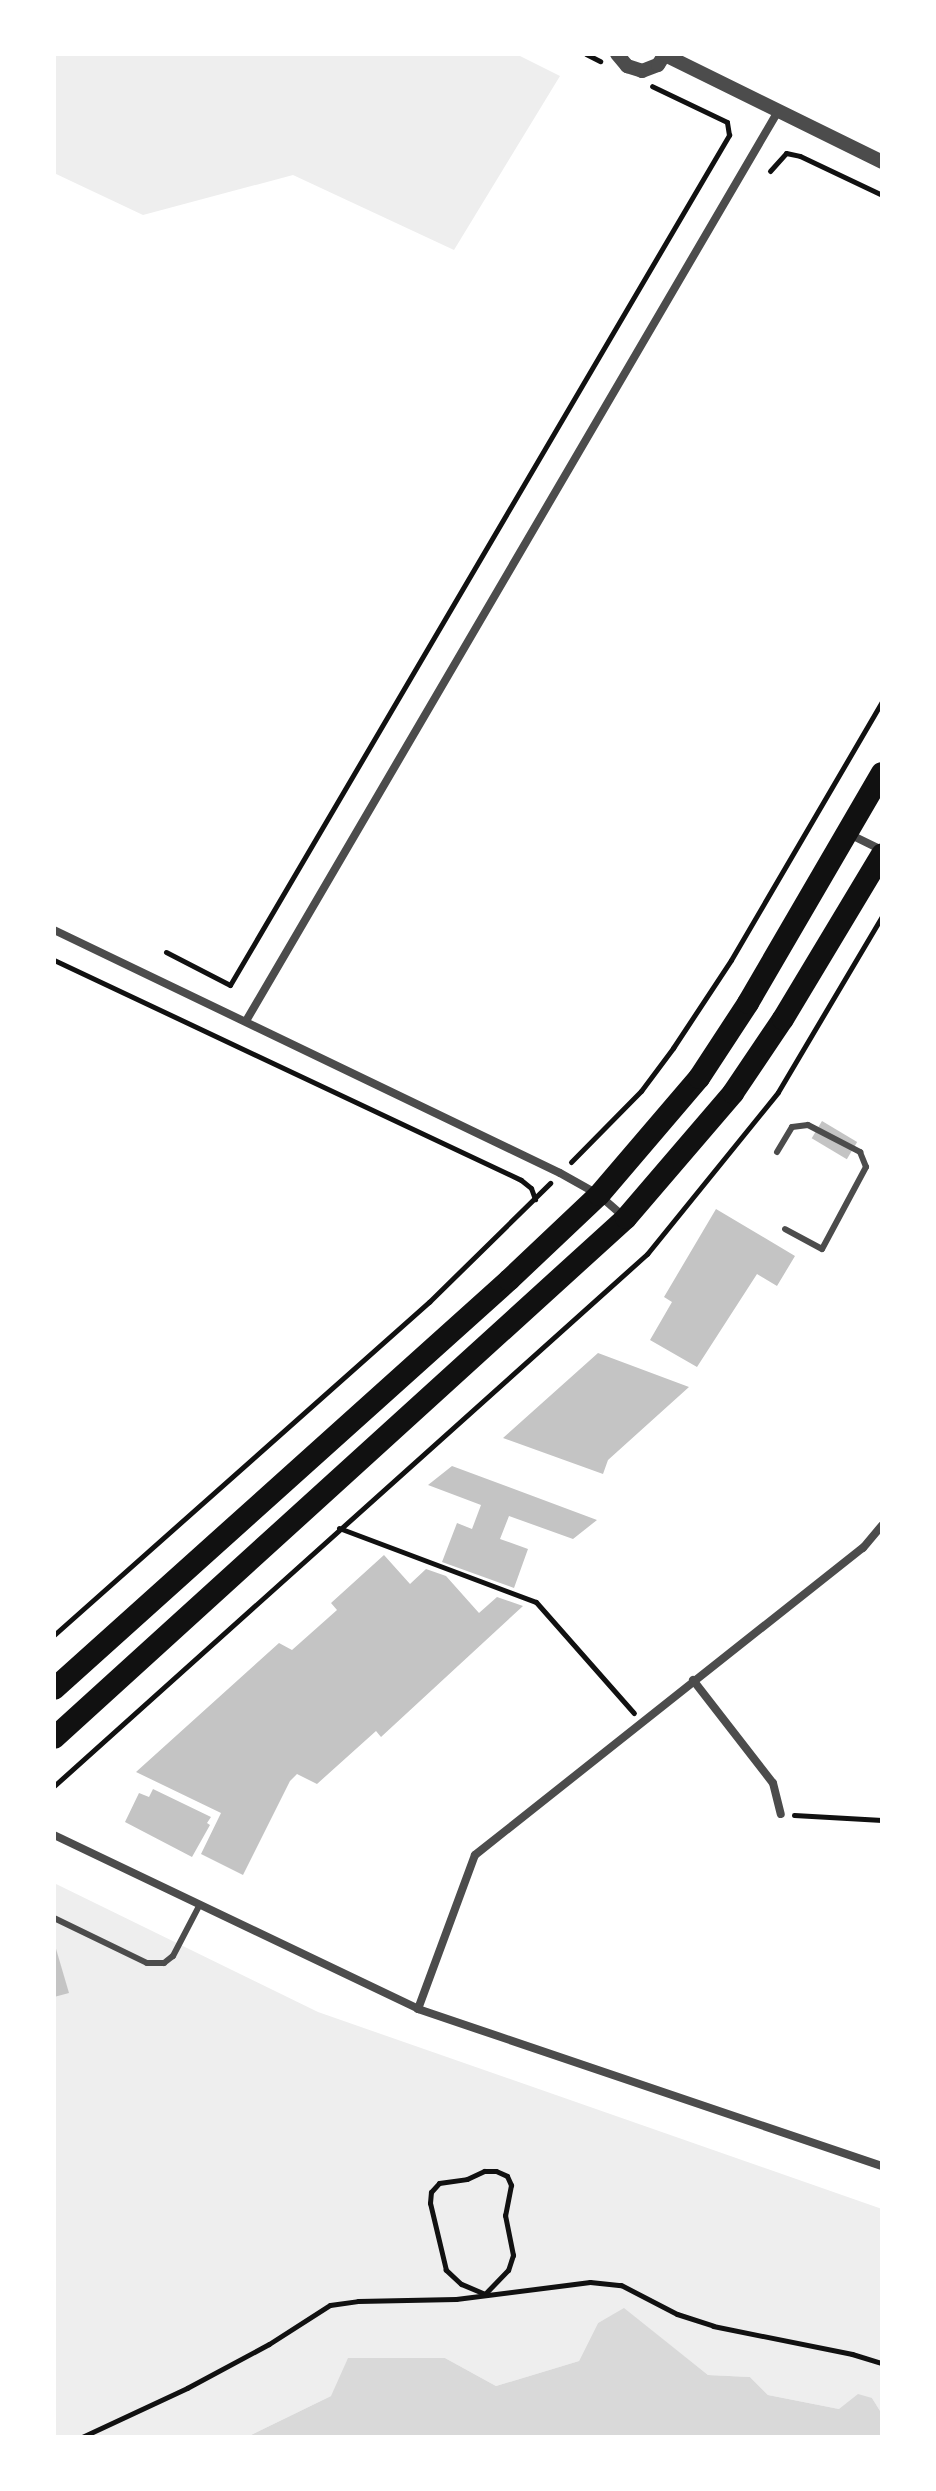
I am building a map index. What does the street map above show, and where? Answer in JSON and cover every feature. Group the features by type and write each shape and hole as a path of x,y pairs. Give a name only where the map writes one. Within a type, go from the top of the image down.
{"highway":[{"path":"54,1689 599,1195 699,1078 748,1003 882,773"},
{"path":"54,1738 626,1218 733,1093 783,1019 882,852"}],"street":[{"path":"616,61 642,71 658,65 665,55 777,113 882,162"},
{"path":"246,1021 777,113"},
{"path":"847,833 882,852"},
{"path":"54,930 560,1173 599,1195 626,1218"},
{"path":"418,2009 475,1855 863,1548 882,1525"},
{"path":"693,1680 773,1783 781,1814"},
{"path":"54,1835 418,2009 882,2166"}],"lane":[{"path":"777,1152 792,1127 808,1125 860,1152 866,1167 822,1249 785,1229"},
{"path":"54,1918 147,1963 164,1963 173,1956 199,1906"}],"path":[{"path":"586,54 616,61"},
{"path":"166,952 230,985 729,135 727,122 642,81"},
{"path":"770,171 786,153 800,156 882,195"},
{"path":"54,1635 429,1302 641,1091 731,960 882,702"},
{"path":"54,960 521,1180 531,1188 535,1199"},
{"path":"338,1528 536,1602 641,1722"},
{"path":"781,1814 882,1820"},
{"path":"496,2171 507,2176 511,2185 505,2215 513,2255 508,2270 485,2294 461,2284 446,2270 430,2203 431,2192 439,2183 496,2171"},
{"path":"82,2437 187,2388 269,2344 330,2305 456,2299 590,2282 621,2285 677,2314 713,2326 882,2363"}],"shaded area":[{"path":"54,54 516,54 560,76 454,250 293,175 143,215 54,173"},
{"path":"54,1883 318,2012 882,2209 882,2414 872,2398 839,2409 768,2395 750,2377 708,2375 624,2309 598,2323 579,2361 496,2386 445,2358 331,2396 247,2437 54,2437"},
{"path":"624,2308 708,2375 750,2377 768,2395 839,2409 858,2394 872,2398 882,2414 882,2437 247,2437 331,2396 348,2358 445,2358 496,2386 579,2361 598,2323"}],"building":[{"path":"822,1121 857,1142 847,1159 812,1138"},
{"path":"716,1209 795,1256 777,1286 757,1274 697,1367 650,1340 672,1302 664,1297"},
{"path":"598,1353 689,1387 608,1460 603,1474 503,1438"},
{"path":"452,1466 597,1520 573,1539 509,1516 500,1539 528,1549 514,1588 442,1562 457,1523 472,1529 481,1505 428,1485"},
{"path":"384,1555 410,1584 426,1569 446,1576 479,1613 497,1597 523,1606 381,1737 376,1731 317,1784 297,1774 290,1781 243,1875 201,1854 221,1813 136,1772 279,1643 292,1650 337,1610 331,1603"},
{"path":"153,1789 211,1817 207,1823 210,1825 192,1857 125,1822 139,1793 149,1797"},
{"path":"54,1942 69,1993 54,1997"}]}
